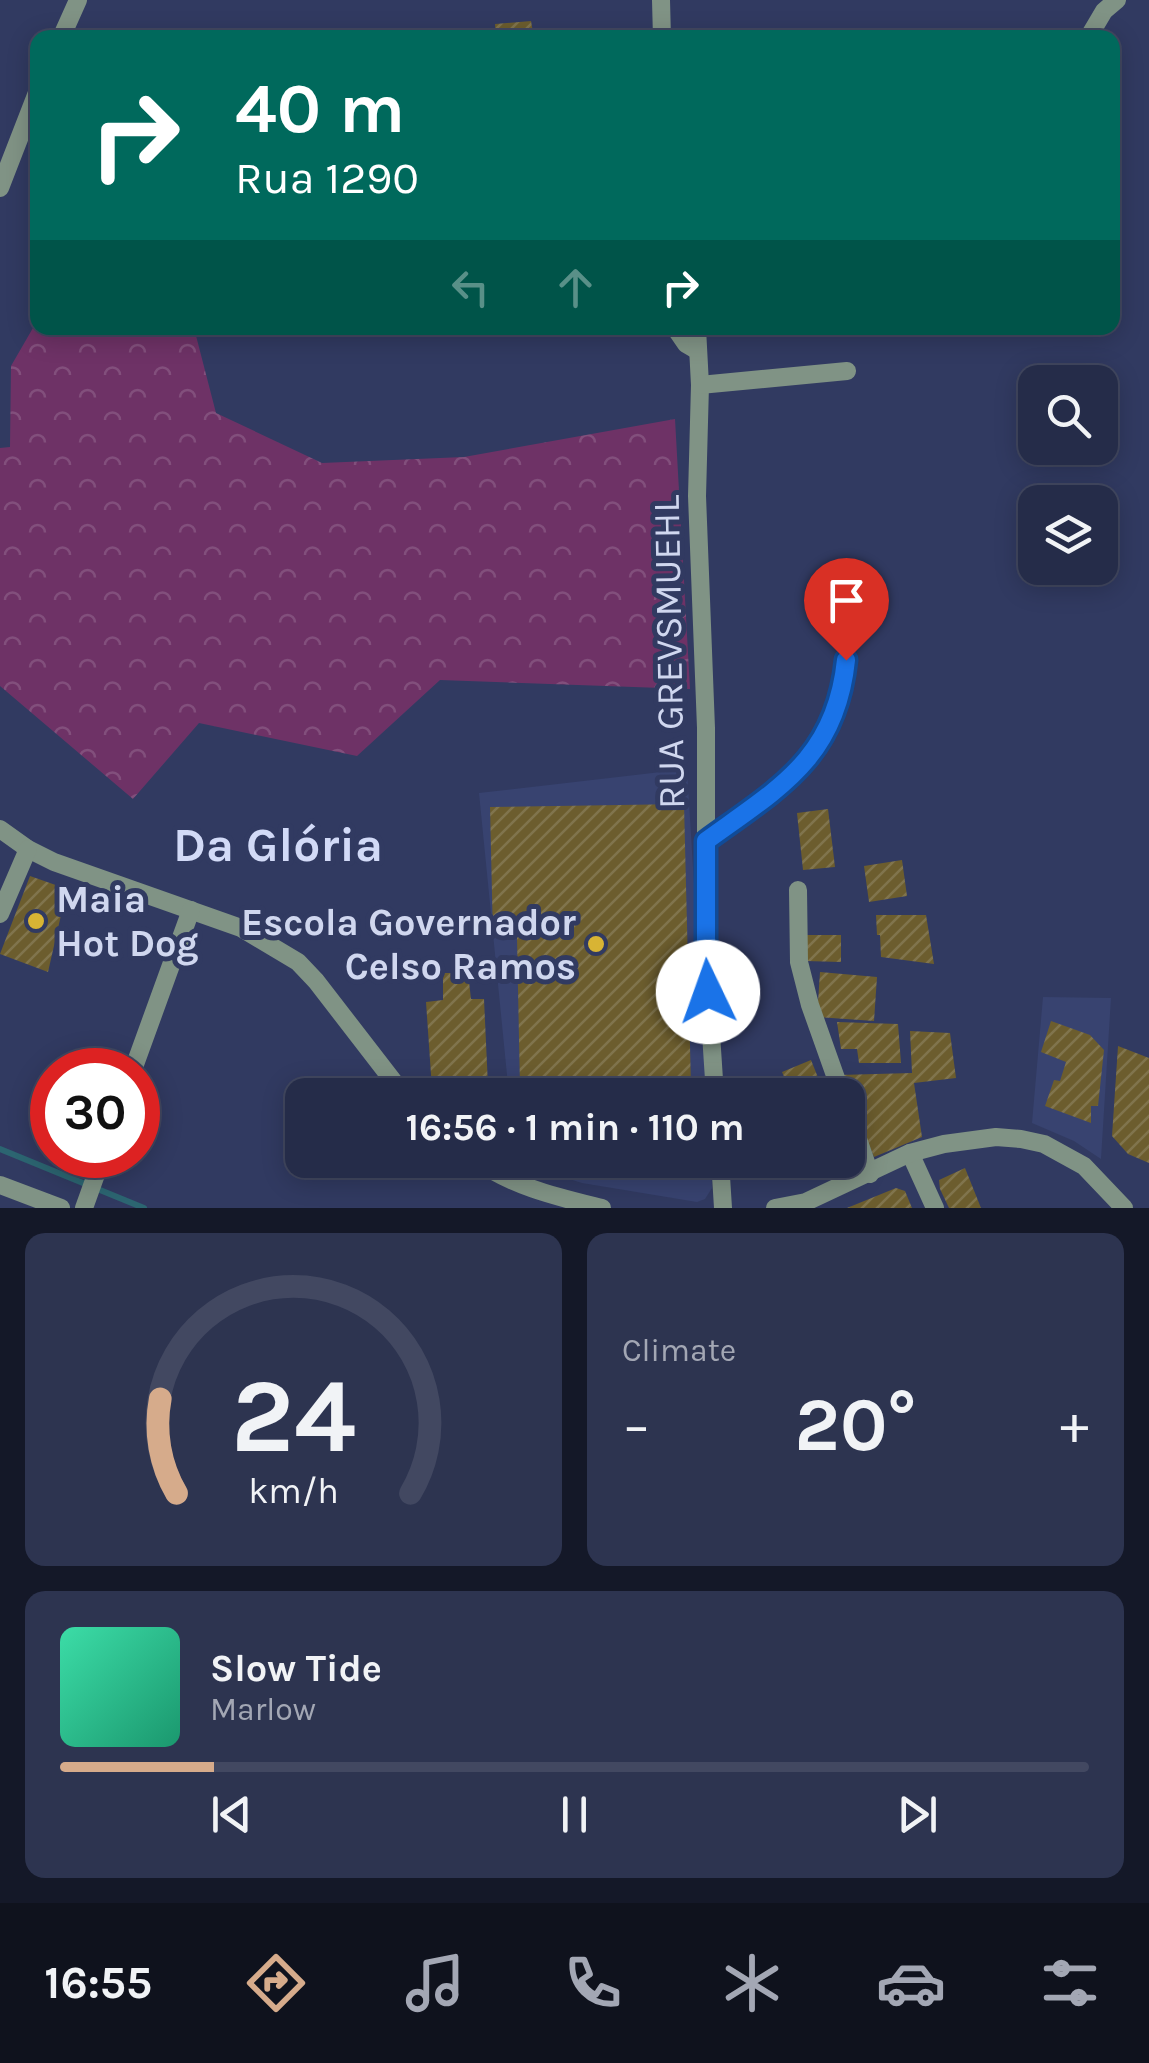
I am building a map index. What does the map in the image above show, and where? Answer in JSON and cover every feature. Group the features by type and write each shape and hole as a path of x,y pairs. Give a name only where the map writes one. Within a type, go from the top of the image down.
{"street":[{"path":"64,30 78,0"},
{"path":"660,0 662,30"},
{"path":"1093,30 1104,11 1118,0"},
{"path":"0,188 30,111"},
{"path":"680,335 698,351"},
{"name":"RUA GREVSMUEHL","path":"697,335 700,385 697,496 706,728 706,957 714,1078"},
{"path":"700,385 847,371"},
{"path":"706,841 802,767 836,712 846,660"},
{"path":"0,829 54,862 241,928 298,962 391,1078"},
{"path":"0,914 28,849"},
{"path":"798,890 799,962 836,1078"},
{"path":"141,1048 191,910"},
{"path":"775,1208 807,1205 910,1154 969,1139 996,1137 1044,1144 1084,1166 1124,1208"},
{"path":"910,1154 936,1208"},
{"path":"865,1159 870,1174"},
{"path":"84,1208 95,1178"},
{"path":"504,1178 602,1208"},
{"path":"721,1178 723,1208"},
{"path":"0,1186 62,1208"}],"shaded area":[{"name":"Escola Governador Celso Ramos","path":"687,769 706,1078 507,1078 479,793"},
{"path":"1043,997 1111,998 1101,1159 1074,1141 1032,1123"},
{"path":"566,1178 712,1178 712,1188 705,1199 697,1202"}],"green space":[{"path":"30,333 196,335 216,413 322,463 464,457 675,419 690,689 440,680 357,756 199,723 133,799 0,686 0,448 10,447 11,366"}],"building":[{"path":"531,21 533,30 495,30 495,24"},
{"name":"Escola Governador Celso Ramos","path":"684,804 691,1078 520,1078 517,938 493,938 490,807"},
{"path":"828,809 835,867 803,870 797,813"},
{"path":"902,860 907,896 869,902 864,866"},
{"name":"Maia Hot Dog","path":"30,876 67,889 48,972 0,954"},
{"path":"876,915 926,915 934,964 881,957"},
{"path":"806,935 841,935 841,962 805,961"},
{"path":"820,972 877,977 874,1021 817,1017"},
{"path":"443,973 468,973 471,999 484,999 488,1078 431,1078 426,1002 443,1000"},
{"path":"1051,1021 1090,1035 1104,1050 1098,1106 1091,1106 1091,1123 1045,1106 1054,1080 1060,1081 1066,1062 1041,1052"},
{"path":"837,1022 898,1024 901,1063 859,1063 857,1049 841,1049"},
{"path":"910,1031 950,1033 956,1078 914,1083 922,1137 874,1157 865,1136 865,1078 839,1075 912,1073"},
{"path":"1118,1046 1149,1058 1149,1163 1128,1154 1112,1136"},
{"path":"811,1060 818,1078 785,1078 782,1072"},
{"path":"965,1168 981,1208 949,1208 939,1180"},
{"path":"896,1188 905,1191 912,1208 847,1208"}],"waterway":[{"path":"0,1149 144,1208"}],"place":[{"name":"Maia Hot Dog","path":"36,921"},
{"name":"Escola Governador Celso Ramos","path":"596,944"}],"district":[{"name":"Da Glória","path":"278,845"}],"route":[{"path":"708,992 706,841 802,767 836,712 846,660"}]}
